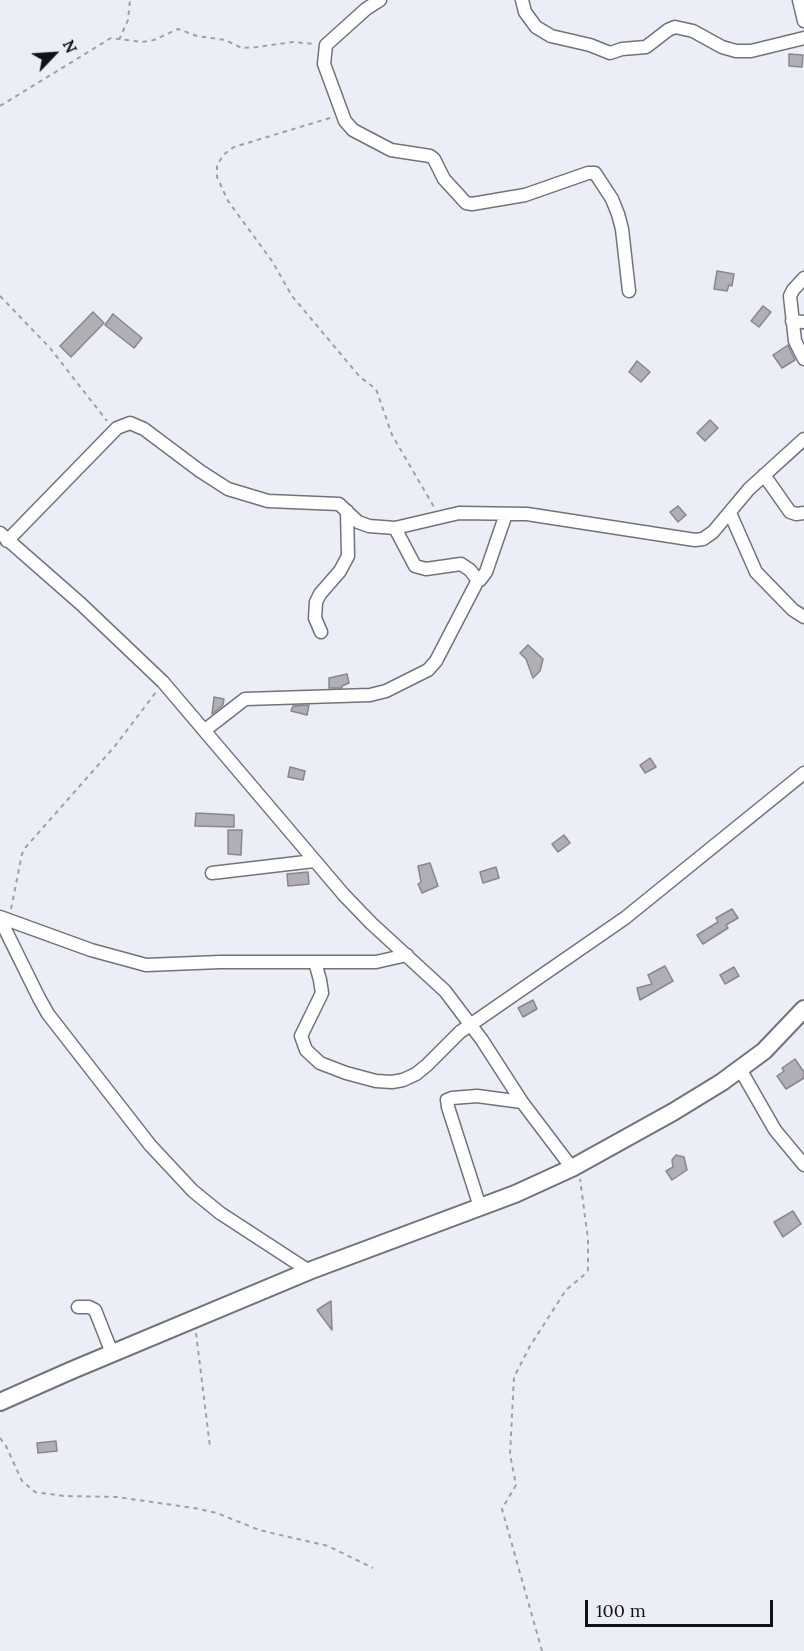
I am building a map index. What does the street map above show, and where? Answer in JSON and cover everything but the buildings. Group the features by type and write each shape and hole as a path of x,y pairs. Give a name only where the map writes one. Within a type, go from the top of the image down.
{"street":[{"path":"380,0 366,9 326,45 324,64 342,115 353,130 391,150 430,156 434,159 444,179 458,197 466,203 525,195 588,173 595,173 618,214 629,291"},
{"path":"522,0 530,21 544,32 610,53 622,49 646,47 675,27 693,31 722,47 736,51 751,51 804,38"},
{"path":"799,0 804,21"},
{"path":"804,278 790,296 798,321 796,346 804,359"},
{"path":"575,1166 522,1102 471,1024 445,991 371,923 314,861 163,682 81,603 4,537 125,423 137,424 216,482 242,494 268,501 334,503 342,506 362,524 395,528 459,513 506,514 550,517 695,540 709,536 749,489 804,439"},
{"path":"764,475 790,512 804,513"},
{"path":"321,632 315,618 316,602 340,571 348,556 347,512"},
{"path":"730,513 756,572 793,610 804,617"},
{"path":"205,730 245,699 379,694 428,670 436,661 478,580 484,577 506,514"},
{"path":"395,528 415,566 433,569 461,564 466,566 478,580"},
{"path":"315,962 322,993 301,1036 306,1050 320,1063 346,1073 375,1081 404,1080 427,1065 451,1039 471,1024 625,918 804,773"},
{"path":"212,873 314,861"},
{"path":"3,918 92,950 146,965 384,961 407,955"},
{"path":"3,918 48,1014 150,1145 193,1191 220,1213 309,1271"},
{"path":"0,1402 309,1271 480,1207 575,1166 673,1112 740,1069 764,1051 804,1009"},
{"path":"740,1069 775,1130 804,1165"},
{"path":"480,1207 447,1107 447,1100 477,1096 522,1102"},
{"path":"78,1307 90,1307 95,1310 112,1353"}],"path":[{"path":"119,40 128,20 130,0"},
{"path":"0,106 111,38 149,41 178,29 196,36 225,40 242,48 258,48 293,42 326,45"},
{"path":"342,115 234,147 223,155 217,166 217,177 228,201 272,261 292,296 360,377 376,389 397,446 411,465 439,517"},
{"path":"0,296 50,348 115,431"},
{"path":"3,918 25,848 115,746 163,682"},
{"path":"542,1651 502,1509 516,1485 510,1454 514,1377 566,1290 588,1270 587,1228 575,1166"},
{"path":"195,1319 210,1447"},
{"path":"0,1438 22,1482 34,1492 64,1496 117,1497 206,1511 259,1530 328,1546 373,1568"}]}
